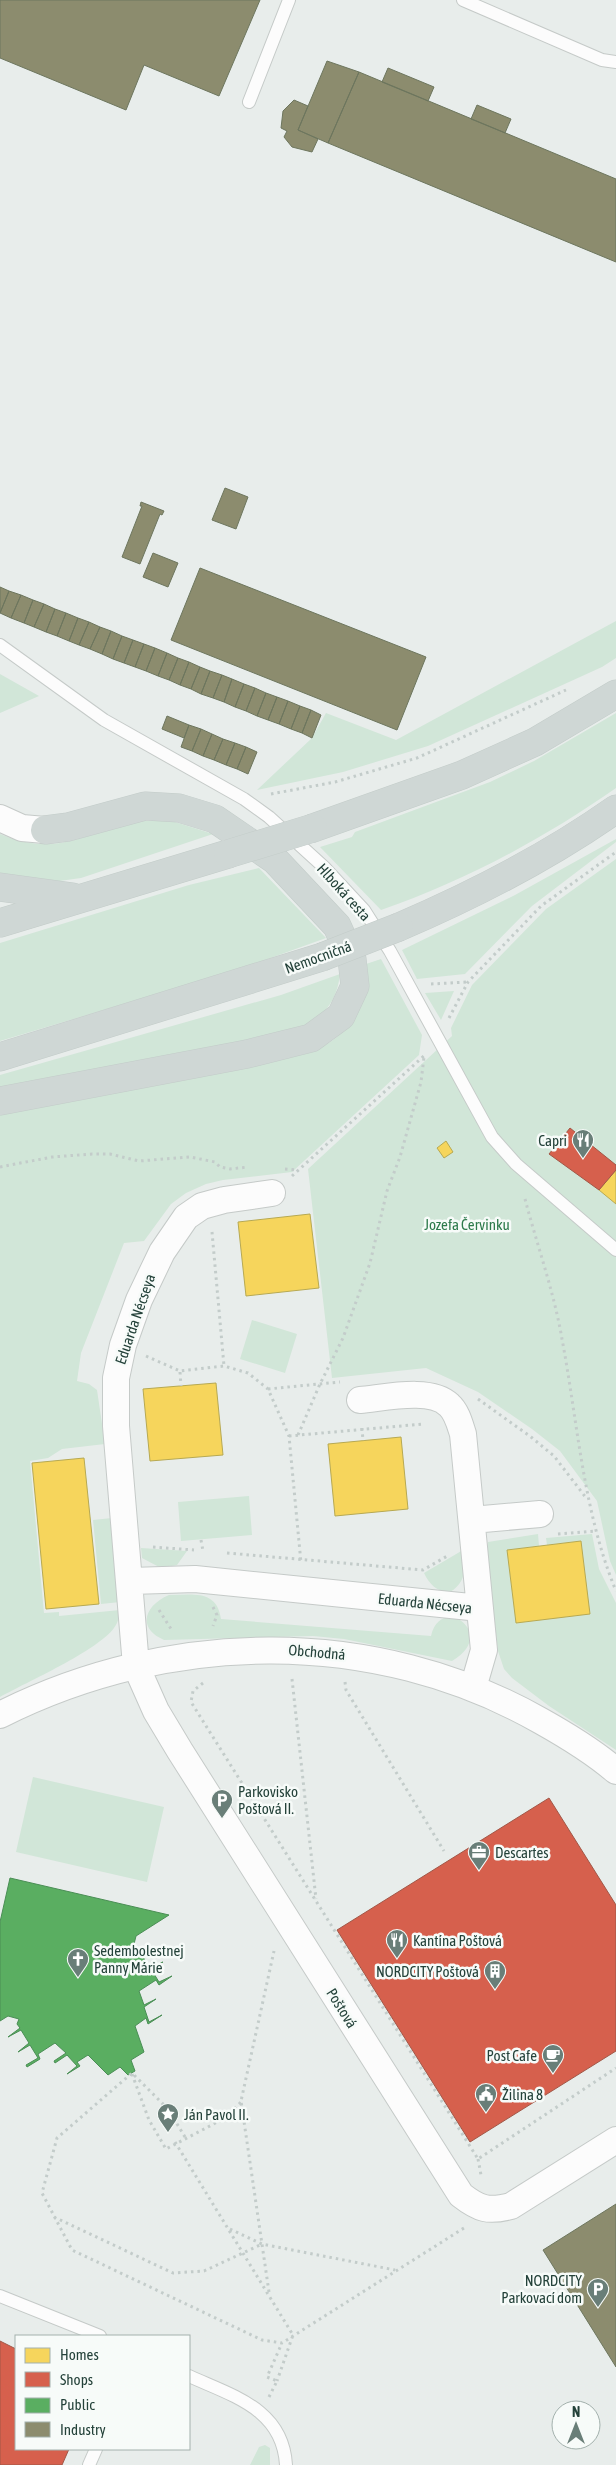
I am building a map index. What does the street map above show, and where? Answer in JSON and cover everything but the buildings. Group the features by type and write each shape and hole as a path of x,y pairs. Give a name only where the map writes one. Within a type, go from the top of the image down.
{"main road":[{"path":"0,923 313,828 462,775 535,742 616,694"},
{"path":"0,1101 247,1054 311,1038 341,1016 354,986 352,959 337,926 275,860 215,819 179,808 145,806 68,827 45,830"},
{"name":"Nemocničná","path":"0,1057 322,957 399,927 461,900 521,870 577,836 616,809"},
{"path":"0,887 6,890 85,898"}],"street":[{"path":"0,818 22,828 45,830"},
{"name":"Eduarda Nécseya","path":"136,1666 131,1581 116,1426 116,1378 123,1345 139,1300 162,1252 186,1217 202,1206 224,1200 272,1193"},
{"name":"Eduarda Nécseya","path":"360,1400 424,1395 449,1405 458,1420 463,1434 484,1650 473,1688"},
{"path":"473,1530 546,1524"},
{"name":"Eduarda Nécseya","path":"131,1581 209,1580 480,1608"},
{"name":"Obchodná","path":"0,1715 59,1690 136,1666 208,1653 250,1650 294,1650 344,1654 395,1663 473,1688 519,1708 559,1731 616,1771"},
{"name":"Poštová","path":"136,1666 156,1711 263,1884 461,2195 477,2207"},
{"path":"477,2207 496,2210 511,2206 616,2140"}],"lane":[{"path":"249,102 289,0"},
{"path":"463,0 602,60 616,62"},
{"name":"Hlboká cesta","path":"0,645 104,720 244,799 269,817 325,868 364,910 492,1137 516,1164 616,1250"},
{"path":"0,2296 98,2335"},
{"path":"190,2376 244,2401 262,2412 276,2429 285,2448 286,2465"},
{"path":"89,2465 96,2450"}],"path":[{"path":"244,799 335,782 417,758 568,689"},
{"path":"272,1193 424,1056 438,1040 468,982 540,906 616,852"},
{"path":"408,985 468,982"},
{"path":"298,1435 320,1384 343,1338 370,1263 387,1191 400,1157 421,1082 424,1056"},
{"path":"0,1167 52,1157 92,1154 110,1154 139,1161 190,1157 214,1162 220,1167 230,1169 257,1166"},
{"path":"516,1164 562,1337 587,1499 597,1530 604,1562 616,1591"},
{"path":"283,1169 299,1170"},
{"path":"202,1206 212,1233 224,1366"},
{"path":"123,1345 180,1371 224,1366 248,1374 268,1389 289,1436 301,1559"},
{"path":"180,1371 181,1386"},
{"path":"289,1436 458,1420"},
{"path":"546,1524 597,1530"},
{"path":"223,1553 423,1570 473,1530"},
{"path":"202,1540 203,1551"},
{"path":"127,1544 213,1552"},
{"path":"209,1580 207,1604 215,1610 216,1616 215,1623 209,1632"},
{"path":"292,1678 316,1902"},
{"path":"284,1679 301,1679"},
{"path":"211,1681 199,1685 193,1691 191,1702 478,2159 616,2068"},
{"path":"336,1681 354,1682"},
{"path":"345,1681 346,1690 444,1851"},
{"path":"190,1685 193,1691"},
{"path":"269,2292 242,2101 275,1947"},
{"path":"132,2073 149,2120 166,2148 225,2118 242,2101"},
{"path":"132,2073 168,2109 185,2137"},
{"path":"132,2073 58,2138 42,2193 72,2250 262,2340 282,2343"},
{"path":"175,2142 269,2292 293,2335 276,2381"},
{"path":"267,2377 282,2343 469,2225 477,2207"},
{"path":"54,2217 173,2273 204,2271 262,2244"},
{"path":"230,2230 262,2244 396,2270"}],"green space":[{"path":"616,621 616,658 602,667 428,746 343,772 257,790 312,738 326,713 396,740"},
{"path":"0,674 39,696 0,713"},
{"path":"616,713 616,788 532,841 443,886 381,910 320,847 352,837 355,832 490,782 534,761"},
{"path":"139,821 172,821 213,834 81,878 45,883 0,875 0,834 20,841 55,844"},
{"path":"616,839 616,842 532,906 465,974 417,979 402,950 515,895"},
{"name":"Jozefa Červinku","path":"616,859 616,1575 610,1561 597,1501 560,1451 532,1429 478,1392 426,1368 332,1378 308,1169 452,1036 451,1028 472,985 546,909"},
{"path":"259,868 326,938 237,970 0,1041 0,943 189,885"},
{"path":"381,959 422,1035 419,1055 292,1172 223,1180 206,1184 186,1193 171,1204 144,1241 124,1243 81,1353 77,1381 89,1384 97,1390 105,1444 62,1449 48,1458 30,1461 44,1613 59,1612 59,1616 120,1610 118,1620 114,1628 105,1637 78,1656 0,1697 0,1114 311,1051 326,1045 346,1028 352,1017 360,993 366,964"},
{"path":"340,974 336,993 327,1008 315,1020 298,1030 0,1088 0,1075 281,995"},
{"path":"454,991 441,1020 425,993"},
{"path":"252,1320 297,1334 285,1373 240,1359"},
{"path":"249,1496 252,1535 181,1541 178,1502"},
{"path":"112,1518 120,1602 101,1604 93,1520"},
{"path":"538,1534 539,1546 507,1550 516,1623 589,1614 581,1541 547,1545 546,1538 592,1534 599,1569 616,1603 616,1750 549,1706 512,1678 504,1669 498,1651 487,1553 488,1542"},
{"path":"141,1548 187,1551 177,1565 161,1568 142,1558"},
{"path":"463,1550 464,1574 456,1588 450,1592 445,1592 434,1587 424,1573"},
{"path":"169,1595 195,1595 209,1598 219,1609 221,1619 431,1636 437,1624 445,1618 454,1618 463,1622 469,1630 470,1640 465,1650 452,1661 344,1639 313,1636 164,1640 155,1635 150,1629 147,1617 149,1610 154,1605"},
{"path":"33,1777 164,1807 147,1882 16,1852"},
{"path":"265,2445 270,2448 270,2465 250,2465 259,2447"}],"place":[{"name":"Capri","path":"583,1159"},
{"name":"Parkovisko Poštová II.","path":"222,1819"},
{"name":"Descartes","path":"479,1871"},
{"name":"Kantína Poštová","path":"397,1959"},
{"name":"Sedembolestnej Panny Márie","path":"78,1978"},
{"name":"NORDCITY Poštová","path":"495,1990"},
{"name":"Post Cafe","path":"553,2074"},
{"name":"Žilina 8","path":"486,2113"},
{"name":"Ján Pavol II.","path":"168,2133"},
{"name":"NORDCITY Parkovací dom","path":"598,2308"}]}
